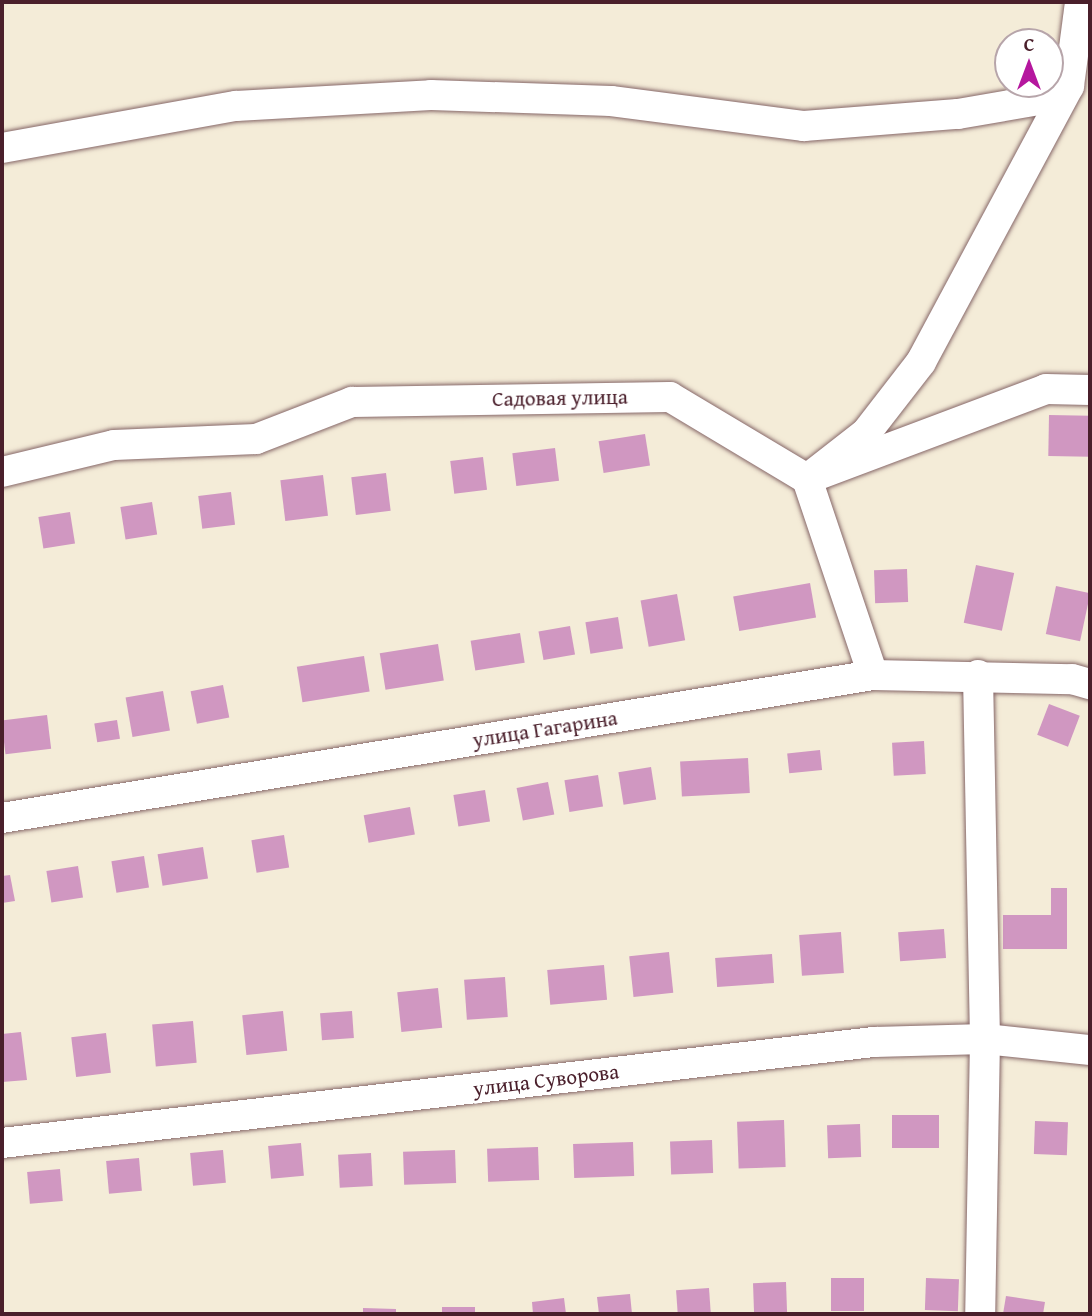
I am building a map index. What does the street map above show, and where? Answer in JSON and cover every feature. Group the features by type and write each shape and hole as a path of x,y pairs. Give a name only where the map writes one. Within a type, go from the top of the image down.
{"street":[{"path":"807,479 866,433 921,362 1069,86 1080,2"},
{"path":"2,148 236,106 403,96 611,101 804,126 958,114 1045,99 1069,86"},
{"path":"807,479 1046,389 1090,390"},
{"name":"Садовая улица","path":"2,472 114,445 256,439 352,402 670,397 807,479"},
{"path":"807,479 873,676"},
{"name":"улица Гагарина","path":"2,818 873,676 1072,679 1090,684"},
{"path":"978,676 985,1039 979,1314"},
{"name":"улица Суворова","path":"2,1143 874,1042 985,1039 1090,1050"}],"building":[{"path":"1049,415 1090,416 1089,457 1048,456"},
{"path":"645,434 650,466 604,473 599,441"},
{"path":"555,448 559,481 516,486 512,453"},
{"path":"483,457 487,490 454,494 450,461"},
{"path":"386,473 391,511 356,515 351,477"},
{"path":"323,475 328,516 285,521 280,480"},
{"path":"231,492 235,525 202,529 198,496"},
{"path":"152,502 157,535 126,540 120,507"},
{"path":"70,512 75,544 43,549 38,517"},
{"path":"976,565 1014,573 1002,631 964,623"},
{"path":"907,569 908,602 875,603 874,570"},
{"path":"810,583 816,617 739,631 733,597"},
{"path":"1056,586 1090,593 1080,641 1046,634"},
{"path":"677,594 685,640 649,647 641,600"},
{"path":"618,617 623,649 590,654 585,622"},
{"path":"570,626 575,655 544,660 538,632"},
{"path":"520,633 525,663 475,670 471,641"},
{"path":"438,644 444,681 386,690 380,653"},
{"path":"364,656 370,692 302,702 297,667"},
{"path":"223,685 229,717 197,724 191,691"},
{"path":"163,691 170,730 133,737 126,698"},
{"path":"1049,704 1080,716 1068,747 1037,735"},
{"path":"47,715 51,749 5,754 2,721"},
{"path":"117,720 120,739 97,742 94,724"},
{"path":"924,741 926,774 894,776 892,743"},
{"path":"820,750 822,770 789,773 787,753"},
{"path":"748,758 750,793 682,797 680,762"},
{"path":"651,767 656,800 624,805 618,772"},
{"path":"598,775 603,807 569,812 564,780"},
{"path":"548,782 554,814 523,820 517,788"},
{"path":"485,790 490,822 458,827 453,795"},
{"path":"410,807 415,835 369,843 364,815"},
{"path":"284,835 289,868 257,873 251,840"},
{"path":"203,847 208,879 163,886 158,854"},
{"path":"144,856 149,888 116,893 111,861"},
{"path":"78,866 83,898 51,903 46,871"},
{"path":"10,875 15,901 2,903 2,876"},
{"path":"1051,888 1067,888 1067,949 1003,949 1003,915 1051,915"},
{"path":"944,929 946,958 900,961 898,932"},
{"path":"841,932 844,973 802,976 799,935"},
{"path":"669,952 673,993 634,997 629,956"},
{"path":"772,954 774,983 717,987 715,958"},
{"path":"604,965 607,1000 550,1005 547,970"},
{"path":"505,977 508,1017 467,1020 464,980"},
{"path":"438,988 442,1028 401,1032 397,992"},
{"path":"283,1011 287,1051 246,1055 242,1015"},
{"path":"352,1011 354,1038 322,1040 320,1013"},
{"path":"193,1021 197,1063 156,1066 152,1025"},
{"path":"21,1032 27,1080 2,1082 2,1034"},
{"path":"106,1033 111,1073 76,1077 71,1037"},
{"path":"892,1115 939,1115 939,1148 892,1148"},
{"path":"784,1120 786,1167 739,1169 737,1122"},
{"path":"1035,1121 1068,1122 1067,1155 1034,1154"},
{"path":"860,1124 861,1157 828,1158 827,1125"},
{"path":"712,1140 713,1173 671,1174 670,1141"},
{"path":"633,1142 634,1176 574,1178 573,1144"},
{"path":"301,1143 304,1176 271,1179 268,1146"},
{"path":"538,1147 539,1180 488,1182 487,1149"},
{"path":"223,1150 226,1183 193,1186 190,1153"},
{"path":"455,1150 456,1183 404,1185 403,1152"},
{"path":"371,1153 373,1186 340,1188 338,1155"},
{"path":"139,1158 142,1191 109,1194 106,1161"},
{"path":"60,1169 63,1201 30,1204 27,1172"},
{"path":"831,1278 864,1278 864,1311 831,1311"},
{"path":"926,1278 959,1279 958,1311 925,1310"},
{"path":"786,1282 787,1314 754,1314 753,1283"},
{"path":"709,1288 711,1314 678,1314 676,1290"},
{"path":"630,1294 632,1314 599,1314 597,1297"},
{"path":"1006,1296 1045,1302 1043,1314 1003,1314"},
{"path":"564,1298 566,1314 533,1314 532,1302"},
{"path":"442,1307 475,1307 475,1314 442,1314"},
{"path":"363,1308 396,1309 396,1314 363,1314"}]}
